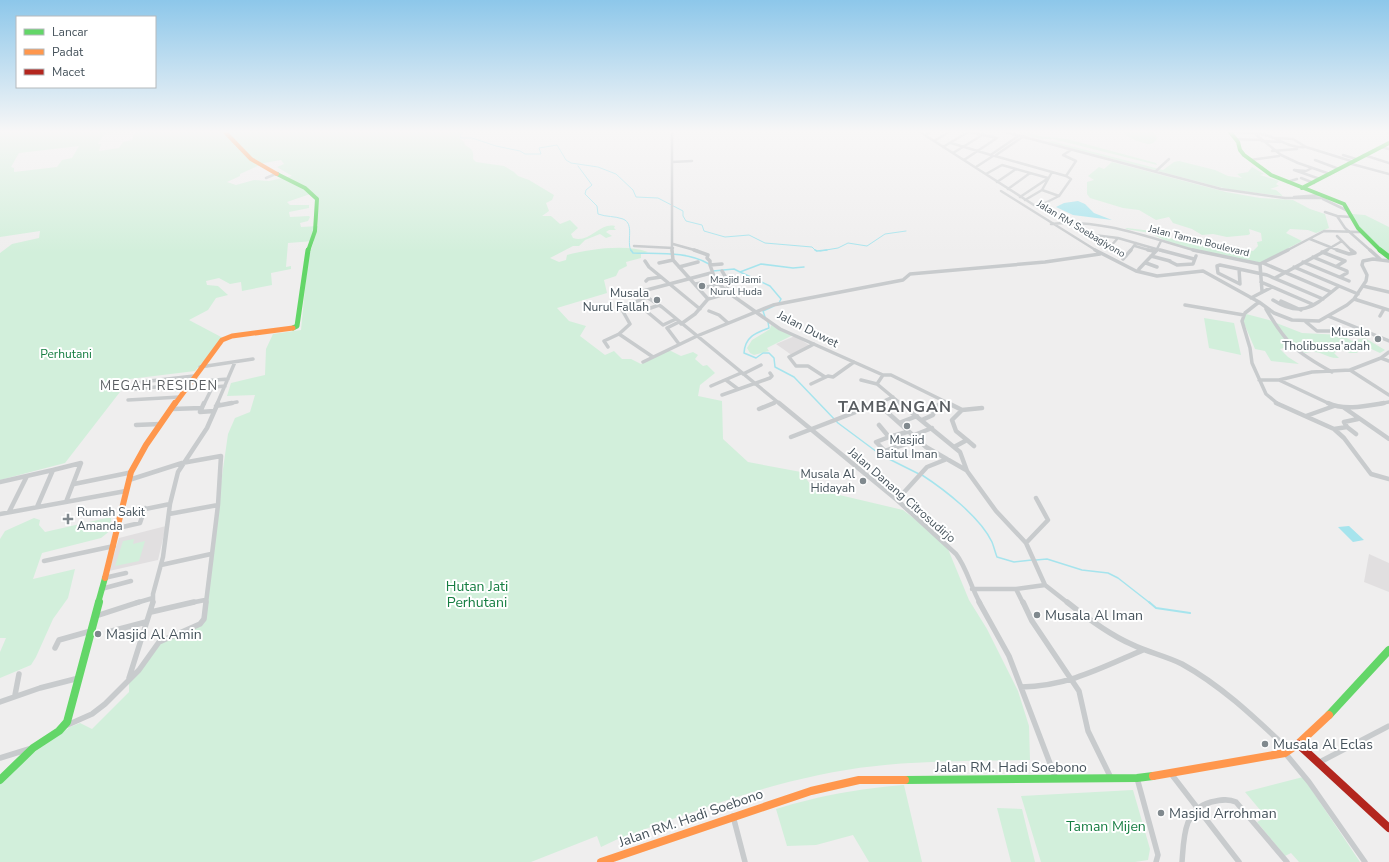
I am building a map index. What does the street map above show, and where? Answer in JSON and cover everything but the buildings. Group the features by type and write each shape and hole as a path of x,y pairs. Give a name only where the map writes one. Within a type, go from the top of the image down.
{"street":[{"path":"672,172 671,204 673,260 708,299"},
{"path":"983,172 1039,208 1060,196 1071,179 1053,172"},
{"path":"997,182 1011,172"},
{"path":"1025,200 1042,190 1052,172"},
{"path":"1066,176 1069,172"},
{"path":"1157,172 1238,193 1292,199 1322,197"},
{"path":"1161,172 1210,185 1258,194 1288,197 1331,198 1344,204 1360,232 1389,257"},
{"path":"1267,172 1322,197 1349,214"},
{"path":"1300,172 1320,179"},
{"path":"1325,172 1330,174"},
{"path":"1302,188 1333,172"},
{"path":"1384,172 1389,174"},
{"path":"65,726 71,712 101,589 114,546 122,514 128,477 137,459 200,367 225,338 292,329 297,326 306,255 316,231 317,199 278,173 266,178"},
{"path":"1008,189 1030,173 1048,178"},
{"path":"1020,197 1048,178"},
{"path":"1287,182 1299,178 1314,183"},
{"path":"1042,190 1060,196"},
{"name":"Jalan RM Soebagiyono","path":"1001,191 1100,254 1134,270 1153,276 1203,271 1285,318 1306,322 1319,321 1354,299 1363,286"},
{"path":"1326,212 1337,216 1349,214"},
{"path":"1337,216 1343,227 1366,245 1380,259"},
{"path":"1068,222 1100,243 1126,256"},
{"name":"Jalan Taman Boulevard","path":"1051,224 1068,222 1114,228 1210,254 1261,263 1326,231 1360,232"},
{"path":"1086,234 1118,238 1156,250 1195,258 1192,264 1177,265 1151,256"},
{"path":"1310,239 1351,254 1355,253 1337,236"},
{"path":"1109,248 1118,238"},
{"path":"1139,269 1146,263 1156,250 1160,241"},
{"path":"1275,278 1342,241"},
{"path":"1100,243 1112,245"},
{"path":"1123,260 1135,244"},
{"path":"1366,245 1376,245"},
{"path":"634,246 673,246"},
{"name":"Jalan Duwet","path":"673,246 704,252 708,255 707,258 710,261 711,269 719,284 755,313 780,329 883,375 891,375 909,386 962,410"},
{"path":"1322,252 1345,261 1337,266"},
{"path":"1317,259 1327,253"},
{"path":"643,362 697,336 773,305 903,280 910,274 1045,262 1100,254"},
{"path":"1313,257 1348,272 1340,277"},
{"path":"1389,261 1380,259 1363,261 1362,265 1367,275 1363,286 1389,292"},
{"path":"659,263 673,260"},
{"path":"645,261 647,266 700,309"},
{"path":"679,266 686,267 698,262"},
{"path":"1303,262 1349,281"},
{"path":"1146,263 1158,267"},
{"path":"1262,291 1260,274 1261,263 1331,292"},
{"path":"668,283 688,278 722,264"},
{"path":"1239,269 1238,283 1229,280 1218,273 1218,265 1239,269 1260,274 1275,278 1323,299"},
{"path":"1294,267 1358,294"},
{"path":"679,344 667,328 680,323 700,309 708,299 728,292 729,283 722,271"},
{"path":"646,281 648,279 661,276"},
{"path":"1261,282 1312,304"},
{"name":"Jalan Danang Citrosudirjo","path":"668,283 639,292 659,305 808,429 897,500 961,560 972,589 1009,656 1056,780"},
{"path":"695,284 702,283 708,286 719,284"},
{"path":"1325,290 1333,284"},
{"path":"1273,300 1280,302 1290,310 1301,310 1323,299 1339,286"},
{"path":"1251,298 1272,287"},
{"path":"1280,302 1292,295"},
{"path":"608,347 604,341 619,334 630,324 621,308 648,297"},
{"path":"1354,299 1389,310"},
{"path":"1259,302 1244,315 1242,321 1250,348 1252,363 1258,380 1266,394 1273,401 1334,429 1344,438 1371,474 1389,479"},
{"path":"659,305 645,310 663,325 676,319"},
{"path":"1185,305 1244,315"},
{"path":"1264,306 1282,336 1290,345 1332,372"},
{"path":"1380,316 1384,309"},
{"path":"709,311 719,315 728,323"},
{"path":"1328,316 1389,341"},
{"path":"1306,322 1318,331 1333,331"},
{"path":"619,334 653,357"},
{"path":"814,344 789,357 796,366 810,366 825,377"},
{"path":"1258,380 1279,380 1312,372 1350,370 1381,358 1389,352"},
{"path":"1381,358 1389,361"},
{"path":"200,367 253,359"},
{"path":"126,683 132,670 146,622 151,612 161,565 170,504 178,472 182,463 206,429 235,362"},
{"path":"811,384 829,375 833,377 854,362"},
{"path":"711,386 760,365"},
{"path":"1350,370 1389,395"},
{"path":"722,395 770,378 772,376 770,373"},
{"path":"877,384 883,375"},
{"path":"141,382 194,376"},
{"path":"135,388 228,378"},
{"path":"726,380 738,389"},
{"path":"861,380 877,384 932,428 964,457 964,466 967,471 996,511 1026,543 1045,585 1100,626 1143,650 1181,664 1198,674 1251,714 1287,752 1314,788 1365,862"},
{"path":"1279,380 1334,406 1379,405 1389,402"},
{"path":"185,390 225,386"},
{"path":"212,388 200,413 214,411"},
{"path":"128,400 180,397"},
{"path":"791,437 808,429 878,404 893,397"},
{"path":"922,420 933,415 935,408 943,401"},
{"path":"216,406 237,402"},
{"path":"759,409 776,402"},
{"path":"878,404 917,440 967,471"},
{"path":"1306,416 1334,406"},
{"path":"1343,407 1358,419 1389,439"},
{"path":"172,409 202,408"},
{"path":"974,446 956,431 952,420 962,410 982,408"},
{"path":"899,423 917,416"},
{"path":"1356,434 1343,422 1358,419"},
{"path":"136,425 161,424"},
{"path":"879,425 889,437"},
{"path":"1334,429 1347,427"},
{"path":"912,436 932,428"},
{"path":"907,432 876,442 885,451 917,440"},
{"path":"954,447 967,440"},
{"path":"0,780 33,748 65,726 99,709 141,667 158,642 202,622 204,619 205,600 218,505 221,456 182,463 128,477 74,484"},
{"path":"897,500 932,464 947,459"},
{"path":"0,483 81,463 66,502"},
{"path":"37,507 53,470"},
{"path":"9,512 27,476"},
{"path":"0,514 126,491"},
{"path":"1026,543 1048,520 1036,498"},
{"path":"122,514 170,504"},
{"path":"169,514 218,505"},
{"path":"118,528 140,523 145,508"},
{"path":"44,561 114,546"},
{"path":"161,565 211,554"},
{"path":"104,578 126,573"},
{"path":"101,589 131,581"},
{"path":"972,589 1016,588 1045,585"},
{"path":"1016,588 1032,620 1073,680 1081,695 1088,731 1111,779"},
{"path":"95,616 153,598"},
{"path":"151,612 205,600"},
{"path":"108,632 146,622"},
{"path":"55,648 59,640 91,631"},
{"path":"1021,687 1045,687 1073,680 1143,650"},
{"name":"Jalan RM. Hadi Soebono","path":"601,862 733,816 814,789 834,784 859,780 911,778 1056,780 1137,778 1172,774 1287,752 1298,744 1337,708 1389,650"},
{"path":"15,695 19,674"},
{"path":"0,702 15,695 79,678"},
{"path":"1317,763 1389,726"},
{"path":"1298,744 1389,828"},
{"path":"0,758 33,748"},
{"path":"1172,774 1239,862"},
{"path":"1137,778 1146,806 1158,855 1156,862"},
{"path":"1182,862 1184,838 1190,814 1197,807 1213,801 1232,799 1246,813 1287,862"},
{"path":"733,816 745,862"}],"shaded area":[{"path":"795,336 812,347 793,356 776,344"},
{"path":"166,526 158,560 109,571 119,538"},
{"path":"1369,554 1389,563 1389,592 1364,582"}],"green space":[{"name":"Hutan Jati Perhutani","path":"0,172 244,172 240,174 240,176 227,182 236,185 254,180 269,181 292,176 286,172 514,172 518,176 529,180 554,195 552,200 546,203 549,211 542,216 551,216 560,224 570,220 578,228 571,234 573,238 584,238 604,227 615,226 614,228 616,230 609,230 606,232 612,236 606,238 600,234 585,240 579,246 573,246 550,258 559,262 566,260 567,255 608,248 629,248 648,252 641,254 641,258 626,262 627,266 619,270 616,276 604,280 607,293 557,308 569,321 586,326 580,336 605,355 614,351 622,359 631,359 641,364 666,351 671,351 681,356 693,352 698,355 695,359 703,366 707,365 715,373 700,385 698,396 722,401 723,439 748,462 801,472 814,489 903,510 928,529 948,549 969,600 987,629 1018,691 1029,726 1030,760 924,762 871,766 819,775 718,803 620,838 601,847 597,836 531,862 0,862 0,780 12,768 70,727 80,723 92,729 129,692 129,683 160,640 201,623 228,434 235,418 250,412 255,395 227,396 231,383 265,375 266,349 273,334 301,330 308,258 314,241 288,243 286,267 291,266 291,269 271,273 272,285 242,291 241,282 230,284 219,278 206,281 207,285 218,286 228,295 216,298 208,310 189,320 223,338 195,371 130,379 65,463 0,480 0,253 12,244 39,238 40,231 0,237","holes":["313,193 317,196 318,226 301,227 300,223 308,221 310,217 290,217 289,212 309,208 309,205 290,205 287,202"]},
{"path":"1093,172 1151,172 1226,192 1260,198 1293,200 1310,209 1325,214 1329,228 1316,233 1308,230 1290,229 1286,233 1302,241 1262,262 1213,254 1170,243 1150,233 1125,229 1160,232 1176,241 1218,246 1230,252 1238,251 1241,248 1253,251 1258,246 1257,242 1262,241 1261,233 1249,229 1250,234 1248,235 1227,237 1213,234 1202,235 1192,229 1173,223 1169,217 1156,220 1139,210 1123,208 1090,198 1087,194 1087,182 1094,180 1088,176"},
{"path":"1163,172 1220,172 1228,176 1242,178 1237,174 1261,172 1264,174 1260,175 1279,181 1276,184 1279,186 1270,189 1276,190 1283,196 1232,190"},
{"path":"1352,214 1365,215 1389,227 1389,256 1362,232"},
{"path":"1246,314 1269,320 1302,333 1342,335 1352,341 1365,338 1385,350 1380,353 1367,347 1355,346 1360,349 1357,353 1350,353 1342,350 1334,353 1339,358 1334,358 1316,352 1305,353 1296,348 1287,347 1280,349 1288,357 1299,364 1271,361 1265,351 1255,349 1243,321"},
{"path":"1204,318 1234,323 1241,355 1209,348"},
{"path":"771,325 781,331 793,335 767,348 769,351 754,355 750,353 747,348 752,340 770,329"},
{"path":"111,517 111,530 101,538 42,553 33,579 75,569 68,598 53,619 31,665 0,678 0,652 6,638 0,638 0,539 5,531 34,518 40,520 39,525 45,532"},
{"path":"134,539 133,544 145,541 139,561 115,566 123,541"},
{"path":"1303,777 1360,862 1299,862 1291,853 1285,856 1257,822 1266,817 1245,792"},
{"path":"904,785 922,862 869,862 853,835 816,845 787,846 776,809 840,793"},
{"name":"Taman Mijen","path":"1133,790 1150,849 1148,860 1135,862 1041,862 1021,796"},
{"path":"997,808 1022,809 1035,862 1011,862"}],"water":[{"path":"1078,201 1085,204 1094,213 1112,220 1073,215 1056,207 1064,203"},
{"path":"1349,526 1364,540 1353,542 1338,527"}],"waterway":[{"path":"583,172 592,185 586,190 585,194 597,206 598,214 620,218 627,221 629,225 629,242 631,251"},
{"path":"611,172 616,174 633,190 636,197 658,198 683,211 683,216 686,221 702,225 704,231 725,237 749,235 765,243 812,247 815,250"},
{"path":"824,250 838,248 848,243 867,246 885,234 906,231"},
{"path":"631,250 633,253 682,255 709,264"},
{"path":"815,250 824,250"},
{"path":"820,251 824,250"},
{"path":"740,272 761,264 793,268 804,267"},
{"path":"713,271 734,269 740,272"},
{"path":"740,272 770,286 781,299 779,303"},
{"path":"765,317 763,311 774,306"},
{"path":"768,322 769,328 755,334 749,339 746,343 744,353 756,358 763,353 769,353 774,358 775,367 794,377 838,423 881,455 919,474"},
{"path":"922,475 941,488 971,514 992,542 997,557 1014,562 1032,560"},
{"path":"1036,560 1047,559 1082,570 1108,573 1118,578 1150,603"},
{"path":"1149,602 1156,608 1190,613"}],"traffic: fast":[{"path":"1267,172 1344,204 1358,228 1368,239 1389,257"},
{"path":"1302,188 1332,172"},
{"path":"277,174 305,188 317,199 315,231 306,255 297,326 293,328"},
{"path":"0,780 33,748 59,731 67,722 105,578"},
{"path":"1329,715 1389,650"},
{"path":"905,780 1137,778 1153,776"}],"traffic: slow":[{"path":"105,578 131,472 146,445 202,365 222,340 232,336 293,328"},
{"path":"1153,776 1285,753 1298,744 1329,715"},
{"path":"601,862 811,791 859,780 905,780"}],"traffic: jam":[{"path":"1298,744 1389,828"}],"place":[{"name":"Masjid Jami Nurul Huda","path":"702,286"},
{"name":"Musala Nurul Fallah","path":"657,300"},
{"name":"Musala Tholibussa'adah","path":"1378,339"},
{"name":"Masjid Baitul Iman","path":"907,426"},
{"name":"Musala Al Hidayah","path":"863,481"},
{"name":"Rumah Sakit Amanda","path":"68,519"},
{"name":"Musala Al Iman","path":"1037,615"},
{"name":"Masjid Al Amin","path":"98,634"},
{"name":"Musala Al Eclas","path":"1265,744"},
{"name":"Masjid Arrohman","path":"1161,813"}],"district":[{"name":"MEGAH RESIDEN","path":"159,386"},
{"name":"TAMBANGAN","path":"895,407"}],"park label":[{"name":"Perhutani","path":"66,354"}]}
